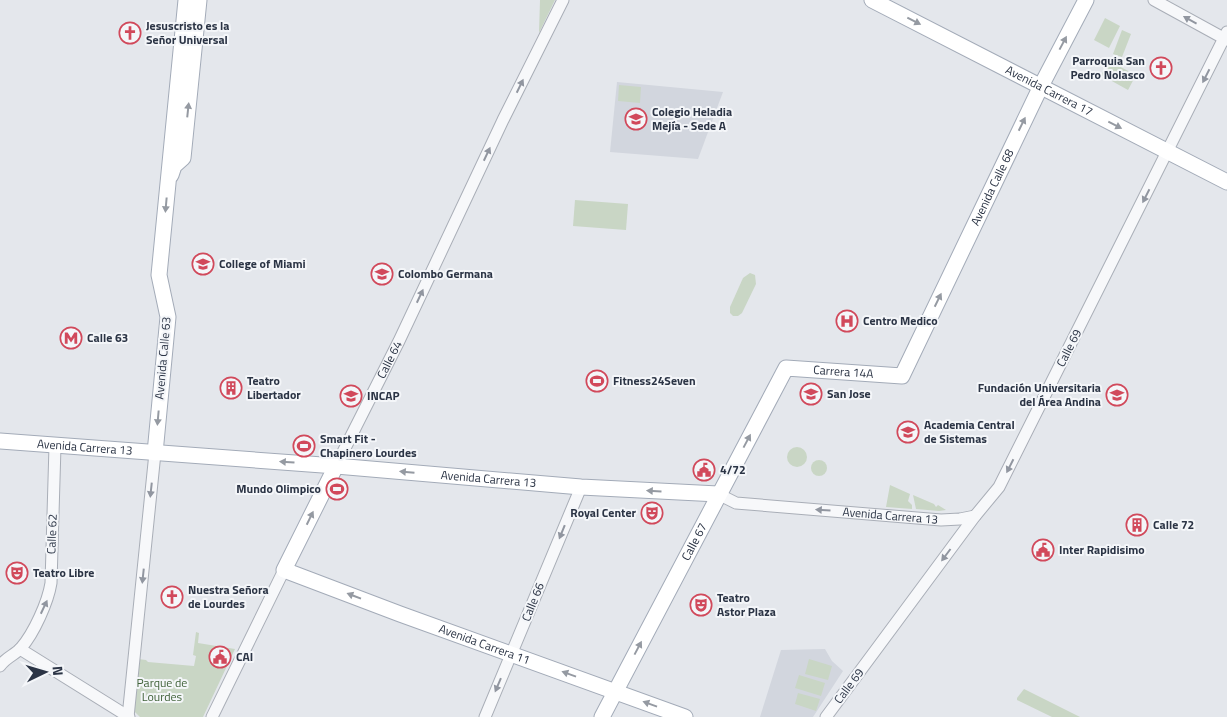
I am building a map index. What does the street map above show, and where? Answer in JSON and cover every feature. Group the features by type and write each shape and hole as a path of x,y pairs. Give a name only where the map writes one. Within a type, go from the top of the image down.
{"main road":[{"name":"Avenida Calle 63","path":"155,452 168,317 159,275 186,0"},
{"path":"168,184 174,166 184,158 199,0"},
{"name":"Avenida Carrera 17","path":"872,0 1227,182"},
{"name":"Avenida Calle 68","path":"902,376 1040,86 1086,0"},
{"name":"Carrera 14A","path":"786,368 902,376"},
{"name":"Calle 67","path":"602,717 786,368"},
{"name":"Avenida Carrera 13","path":"0,441 580,486 718,494"},
{"name":"Calle 64","path":"284,570 336,466"},
{"name":"Avenida Carrera 11","path":"284,570 685,717"}],"street":[{"name":"Calle 64","path":"336,466 563,0"},
{"path":"1154,0 1226,37"},
{"name":"Calle 69","path":"826,717 1002,481 1226,37"},
{"name":"Calle 62","path":"0,666 9,656 20,649 44,608 51,583 55,446"},
{"name":"Avenida Calle 63","path":"129,717 155,452"},
{"name":"Calle 66","path":"485,717 580,486"},
{"name":"Avenida Carrera 13","path":"718,494 736,503 941,520 976,516"},
{"name":"Calle 64","path":"212,717 284,570"},
{"path":"20,649 129,717"},
{"path":"106,717 113,707"}],"shaded area":[{"path":"617,82 723,92 698,159 610,152"},
{"path":"825,649 832,661 843,671 813,717 760,717 781,650"}],"green space":[{"path":"540,0 555,0 539,33"},
{"path":"1105,18 1120,26 1109,48 1094,40"},
{"path":"1122,30 1131,34 1122,57 1113,54"},
{"path":"1109,61 1136,75 1128,90 1101,75"},
{"path":"619,85 641,87 640,103 618,101"},
{"path":"575,200 628,204 626,230 573,226"},
{"path":"750,273 755,275 756,284 742,313 738,316 733,316 730,313 730,307 743,278"},
{"path":"797,447 804,450 807,457 804,464 797,467 790,464 787,457 790,450"},
{"path":"816,460 822,460 827,465 825,474 816,476 811,471 811,465"},
{"path":"890,485 910,494 908,501 912,505 912,509 886,507"},
{"path":"913,495 934,504 936,507 938,505 946,510 916,509"},
{"name":"Parque de Lourdes","path":"196,632 199,633 198,643 235,649 203,717 140,717 134,711 138,659 148,662 194,666 196,656 193,655"},
{"path":"809,659 832,666 828,680 805,674"},
{"path":"799,675 825,683 821,696 795,688"},
{"path":"1024,689 1080,717 1052,717 1017,700"},
{"path":"798,693 820,699 816,711 795,704"}],"place":[{"name":"Jesuscristo es la Señor Universal","path":"130,33"},
{"name":"Parroquia San Pedro Nolasco","path":"1161,68"},
{"name":"Colegio Heladia Mejía - Sede A","path":"636,119"},
{"name":"College of Miami","path":"203,264"},
{"name":"Colombo Germana","path":"382,274"},
{"name":"Centro Medico","path":"847,321"},
{"name":"Calle 63","path":"71,338"},
{"name":"Fitness24Seven","path":"597,381"},
{"name":"Teatro Libertador","path":"231,388"},
{"name":"San Jose","path":"811,394"},
{"name":"Fundación Universitaria del Área Andina","path":"1117,395"},
{"name":"INCAP","path":"351,396"},
{"name":"Academia Central de Sistemas","path":"908,432"},
{"name":"Smart Fit - Chapinero Lourdes","path":"304,446"},
{"name":"4/72","path":"704,470"},
{"name":"Mundo Olimpico","path":"337,489"},
{"name":"Royal Center","path":"652,513"},
{"name":"Calle 72","path":"1137,525"},
{"name":"Inter Rapidisimo","path":"1043,550"},
{"name":"Teatro Libre","path":"17,573"},
{"name":"Nuestra Señora de Lourdes","path":"172,597"},
{"name":"Teatro Astor Plaza","path":"701,605"},
{"name":"CAI","path":"220,657"}]}
